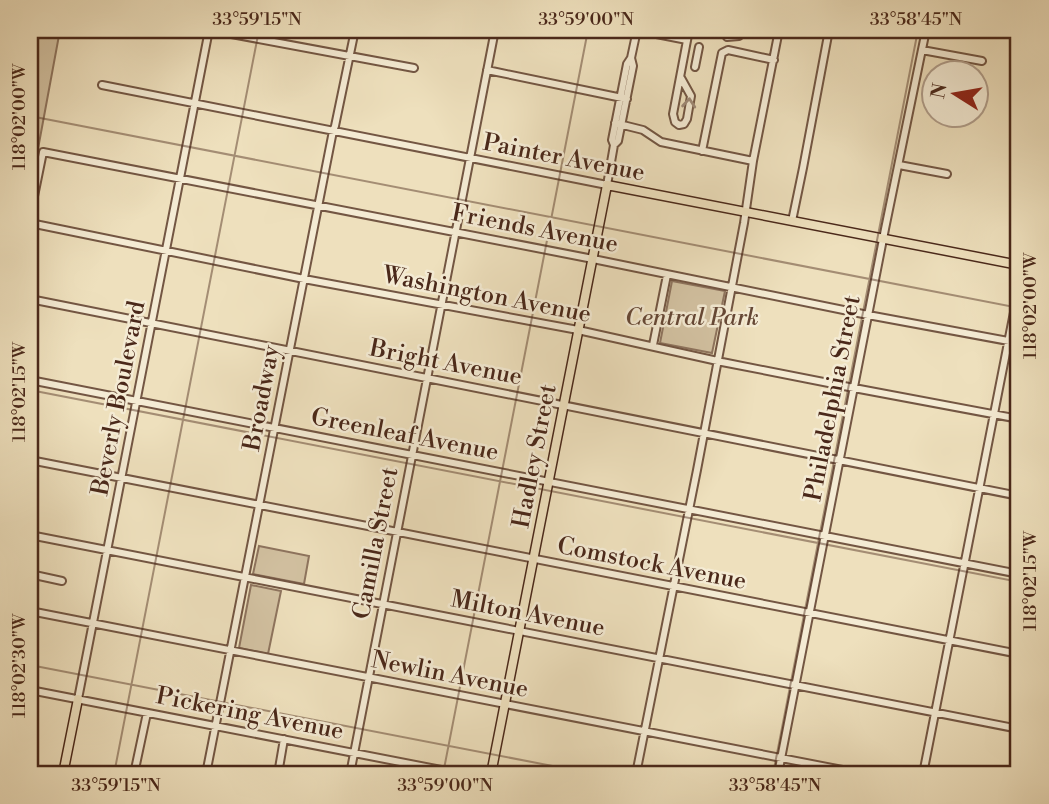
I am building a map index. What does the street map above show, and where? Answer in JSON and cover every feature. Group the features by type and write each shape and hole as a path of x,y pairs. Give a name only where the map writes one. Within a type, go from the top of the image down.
{"main road":[{"name":"Painter Avenue","path":"607,185 1019,265"},
{"name":"Hadley Street","path":"491,774 607,185"},
{"name":"Beverly Boulevard","path":"63,774 78,699"}],"street":[{"path":"209,30 414,68"},
{"name":"Beverly Boulevard","path":"78,699 209,30"},
{"name":"Broadway","path":"206,774 332,131 355,30"},
{"name":"Camilla Street","path":"350,774 495,30"},
{"path":"636,30 687,40"},
{"name":"Hadley Street","path":"607,185 614,145 618,141 627,64 631,58 636,30"},
{"path":"681,78 691,96 687,119 684,124 679,125 673,114 689,30"},
{"path":"727,37 739,36 745,30"},
{"path":"636,774 704,434 779,30"},
{"path":"792,221 829,30"},
{"path":"896,30 925,32"},
{"name":"Philadelphia Street","path":"778,774 925,32"},
{"path":"695,67 699,47"},
{"path":"702,151 722,53 728,50 774,60"},
{"path":"922,50 977,60"},
{"path":"685,54 697,56"},
{"path":"487,70 624,98"},
{"name":"Painter Avenue","path":"102,85 607,185"},
{"path":"618,124 643,130 660,142 753,161"},
{"name":"Friends Avenue","path":"30,216 43,152 1019,343"},
{"path":"899,164 947,174"},
{"name":"Washington Avenue","path":"30,223 1019,419"},
{"path":"653,345 667,275"},
{"path":"923,774 1019,287"},
{"name":"Bright Avenue","path":"30,299 1019,496"},
{"name":"Greenleaf Avenue","path":"30,380 1019,574"},
{"name":"Comstock Avenue","path":"30,460 1019,654"},
{"name":"Milton Avenue","path":"30,535 1019,729"},
{"path":"30,574 62,581"},
{"name":"Newlin Avenue","path":"30,611 863,774"},
{"name":"Pickering Avenue","path":"30,690 462,774"},
{"path":"134,774 146,713"},
{"path":"278,774 284,739"}],"green space":[{"path":"30,30 60,30 30,192"},
{"name":"Central Park","path":"672,281 725,291 712,353 660,343"},
{"path":"259,546 309,556 304,584 253,574"},
{"path":"251,585 281,591 268,654 239,648"}]}
